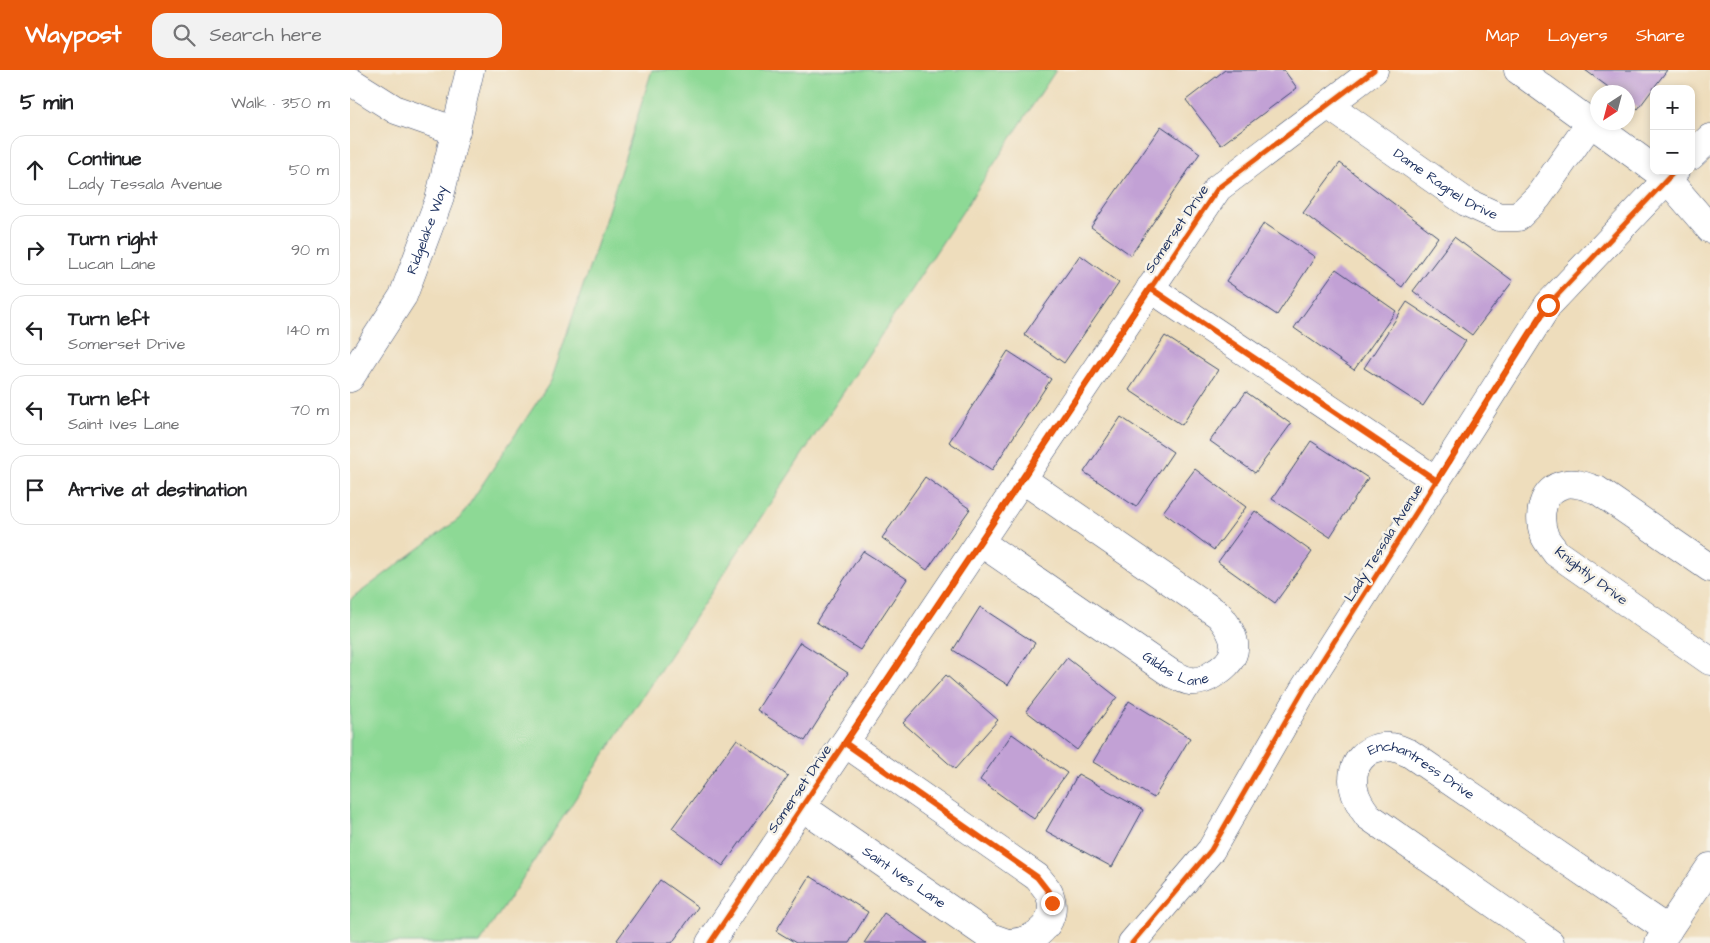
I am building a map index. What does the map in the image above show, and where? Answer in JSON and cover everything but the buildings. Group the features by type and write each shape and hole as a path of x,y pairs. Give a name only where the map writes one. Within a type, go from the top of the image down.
{"street":[{"name":"Ridgelake Way","path":"350,378 404,296 440,200 470,70"},
{"name":"Somerset Drive","path":"710,943 1218,188 1374,70"},
{"path":"1518,70 1590,121"},
{"path":"350,80 396,110 456,131"},
{"name":"Dame Ragnel Drive","path":"1328,105 1466,202 1499,217 1518,217 1538,197 1590,123"},
{"path":"1603,130 1650,163"},
{"path":"1695,152 1710,138"},
{"name":"Lady Tessala Avenue","path":"1132,943 1211,850 1304,689 1548,305 1660,175"},
{"path":"1665,175 1710,229"},
{"path":"1150,288 1437,481"},
{"name":"Gildas Lane","path":"980,542 1172,674 1190,681 1204,680 1223,669 1234,654 1234,640 1230,628 1219,615 1022,479"},
{"name":"Knightly Drive","path":"1710,568 1597,490 1580,484 1566,484 1554,488 1546,497 1541,511 1541,526 1546,539 1556,553 1710,661"},
{"path":"845,743 1037,877 1048,891 1052,903 1052,917 1041,932 1022,942 1011,943"},
{"name":"Enchantress Drive","path":"1550,943 1368,816 1358,802 1353,774 1358,760 1367,751 1378,747 1392,747 1409,753 1664,936"},
{"name":"Saint Ives Lane","path":"802,807 990,937 1007,943"},
{"path":"1664,936 1710,867"}],"green space":[{"path":"652,70 1056,70 480,943 350,943 350,600 460,518 551,381 603,227"}],"cycle path":[{"path":"710,943 1218,188 1374,70"},
{"path":"1132,943 1211,850 1304,689 1548,305 1671,175"}],"route":[{"path":"1052,903 1048,891 1037,877 845,743 1150,288 1437,481 1548,305"}]}
